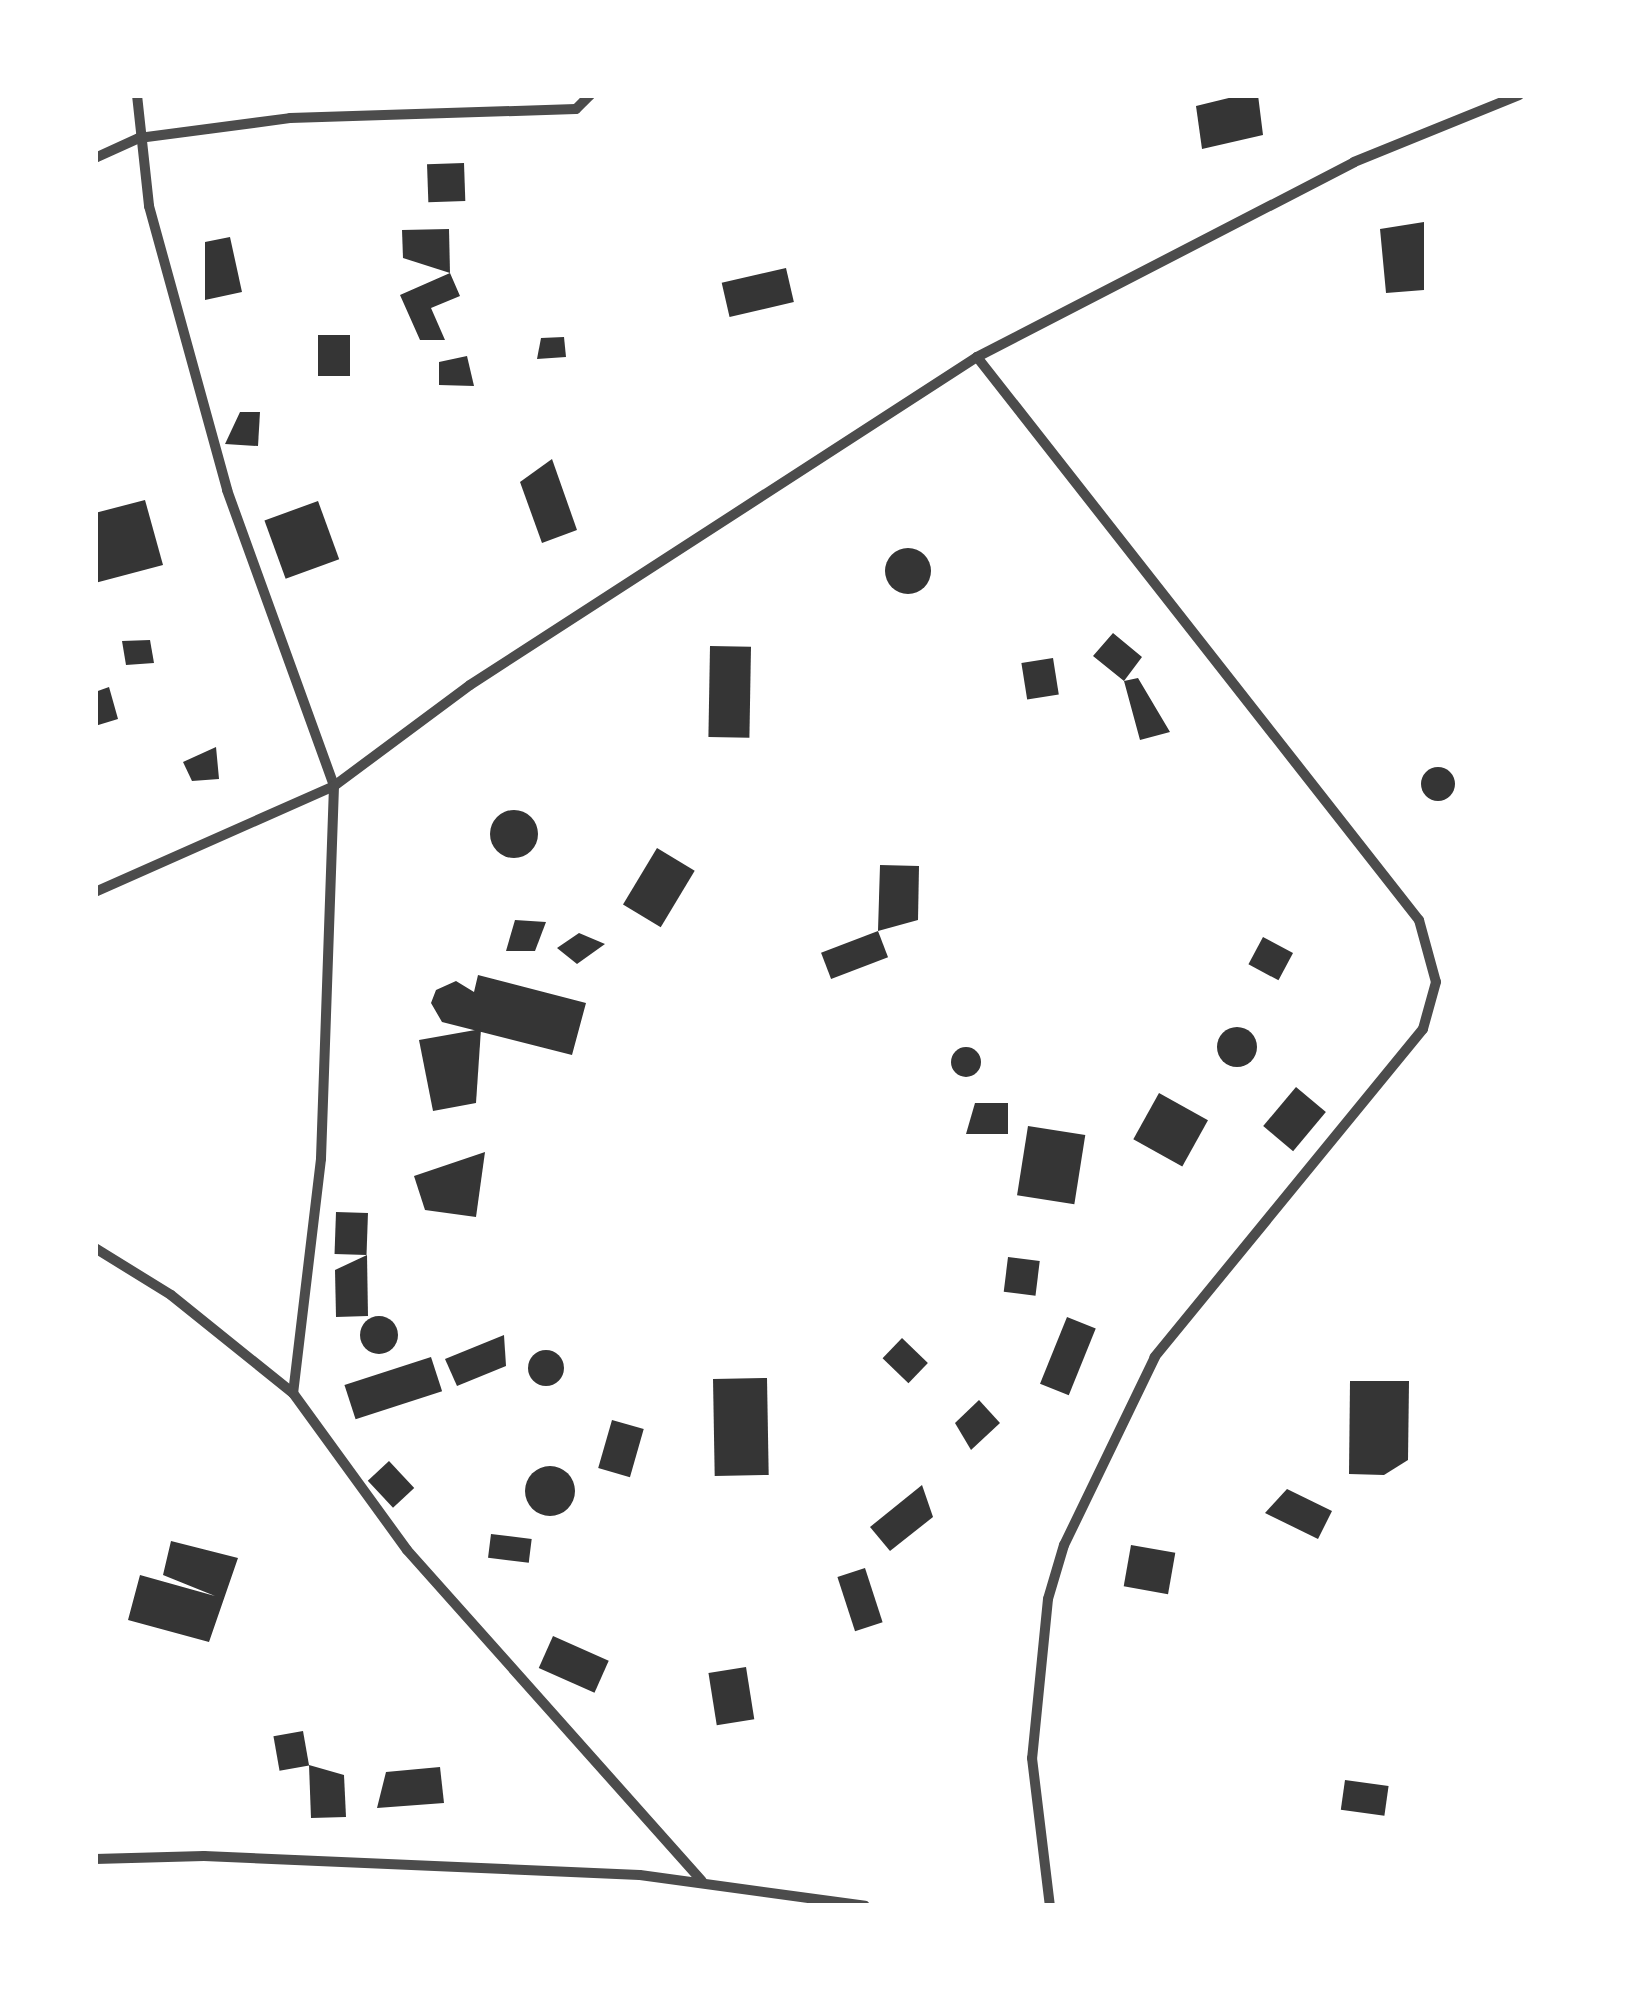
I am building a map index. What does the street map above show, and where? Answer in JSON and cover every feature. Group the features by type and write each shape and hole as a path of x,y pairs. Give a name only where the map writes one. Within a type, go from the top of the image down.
{"street":[{"path":"137,95 149,206 227,490 334,786 321,1158 293,1393"},
{"path":"95,158 139,138 290,118 576,109 590,95"},
{"path":"95,892 334,786 470,685 977,357 1354,162 1519,95"},
{"path":"977,357 1418,920 1436,982 1422,1029 1154,1357 1064,1545 1048,1599 1032,1758 1050,1906"},
{"path":"95,1248 172,1295 293,1393 407,1550 702,1881"},
{"path":"95,1859 204,1856 702,1881 865,1906"}],"building":[{"path":"1258,95 1263,135 1202,149 1196,106"},
{"path":"464,163 465,201 428,202 427,164"},
{"path":"1424,222 1424,290 1386,293 1380,229"},
{"path":"449,229 450,273 403,258 402,230"},
{"path":"230,237 242,292 205,300 205,242"},
{"path":"786,268 794,302 730,317 722,283"},
{"path":"450,273 460,296 431,308 445,340 420,340 400,295"},
{"path":"318,335 350,335 350,376 318,376"},
{"path":"564,337 566,357 537,359 541,338"},
{"path":"467,356 474,386 439,385 439,362"},
{"path":"240,412 260,412 258,446 225,444"},
{"path":"552,459 577,530 542,543 520,482"},
{"path":"145,500 163,565 95,583 95,513"},
{"path":"318,501 339,559 286,579 264,520"},
{"path":"908,548 924,555 931,571 924,587 908,594 892,587 885,571 892,555"},
{"path":"1113,633 1142,657 1124,681 1093,656"},
{"path":"150,640 154,663 126,665 122,641"},
{"path":"710,646 751,647 749,738 708,737"},
{"path":"1053,658 1059,695 1027,700 1021,663"},
{"path":"1138,678 1170,732 1140,740 1124,681"},
{"path":"109,687 118,719 95,726 95,692"},
{"path":"216,747 219,779 192,781 183,762"},
{"path":"1438,767 1450,772 1455,784 1450,796 1438,801 1426,796 1421,784 1426,772"},
{"path":"514,810 531,817 538,834 531,851 514,858 497,851 490,834 497,817"},
{"path":"657,848 695,871 661,927 623,905"},
{"path":"880,865 919,866 918,920 878,931"},
{"path":"515,920 546,922 535,951 506,951"},
{"path":"878,931 888,957 831,979 821,953"},
{"path":"579,933 605,944 577,964 557,948"},
{"path":"1263,937 1293,953 1278,980 1248,964"},
{"path":"478,975 586,1003 572,1055 442,1022 431,1003 436,990 456,981 474,992"},
{"path":"1237,1027 1251,1033 1257,1047 1251,1061 1237,1067 1223,1061 1217,1047 1223,1033"},
{"path":"481,1029 476,1103 433,1111 419,1040"},
{"path":"966,1047 977,1051 981,1062 977,1073 966,1077 955,1073 951,1062 955,1051"},
{"path":"1296,1087 1326,1112 1293,1151 1263,1126"},
{"path":"1159,1093 1208,1120 1182,1167 1133,1139"},
{"path":"975,1103 1008,1103 1008,1134 966,1134"},
{"path":"1028,1126 1085,1135 1074,1204 1017,1195"},
{"path":"485,1152 476,1217 425,1210 414,1176"},
{"path":"336,1212 368,1213 367,1255 335,1254"},
{"path":"367,1255 368,1316 336,1317 335,1270"},
{"path":"1008,1257 1040,1261 1035,1296 1004,1292"},
{"path":"379,1316 392,1322 398,1335 392,1348 379,1354 366,1348 360,1335 366,1322"},
{"path":"1067,1317 1096,1329 1069,1395 1040,1384"},
{"path":"504,1335 506,1366 457,1386 445,1359"},
{"path":"902,1338 928,1363 908,1383 883,1358"},
{"path":"546,1350 559,1355 564,1368 559,1381 546,1386 533,1381 528,1368 533,1355"},
{"path":"431,1357 442,1391 356,1419 344,1385"},
{"path":"767,1378 769,1475 715,1476 713,1379"},
{"path":"1350,1381 1409,1381 1408,1460 1384,1475 1349,1474"},
{"path":"979,1400 1000,1423 971,1450 955,1423"},
{"path":"612,1420 644,1429 630,1477 598,1468"},
{"path":"389,1461 414,1488 393,1508 368,1481"},
{"path":"550,1466 567,1474 575,1491 567,1508 550,1516 533,1508 525,1491 533,1474"},
{"path":"922,1485 933,1517 890,1551 870,1527"},
{"path":"1287,1489 1332,1511 1318,1539 1265,1513"},
{"path":"491,1534 532,1539 529,1563 488,1558"},
{"path":"171,1541 238,1558 209,1642 128,1620 140,1575 215,1596 163,1575"},
{"path":"1131,1545 1175,1553 1168,1594 1124,1586"},
{"path":"865,1568 883,1622 855,1631 837,1577"},
{"path":"553,1636 609,1661 594,1693 539,1668"},
{"path":"746,1667 754,1719 717,1725 708,1673"},
{"path":"303,1731 309,1765 280,1771 273,1736"},
{"path":"309,1765 344,1775 346,1817 311,1818"},
{"path":"440,1767 444,1803 377,1808 386,1772"},
{"path":"1345,1780 1389,1786 1384,1816 1341,1810"}]}
